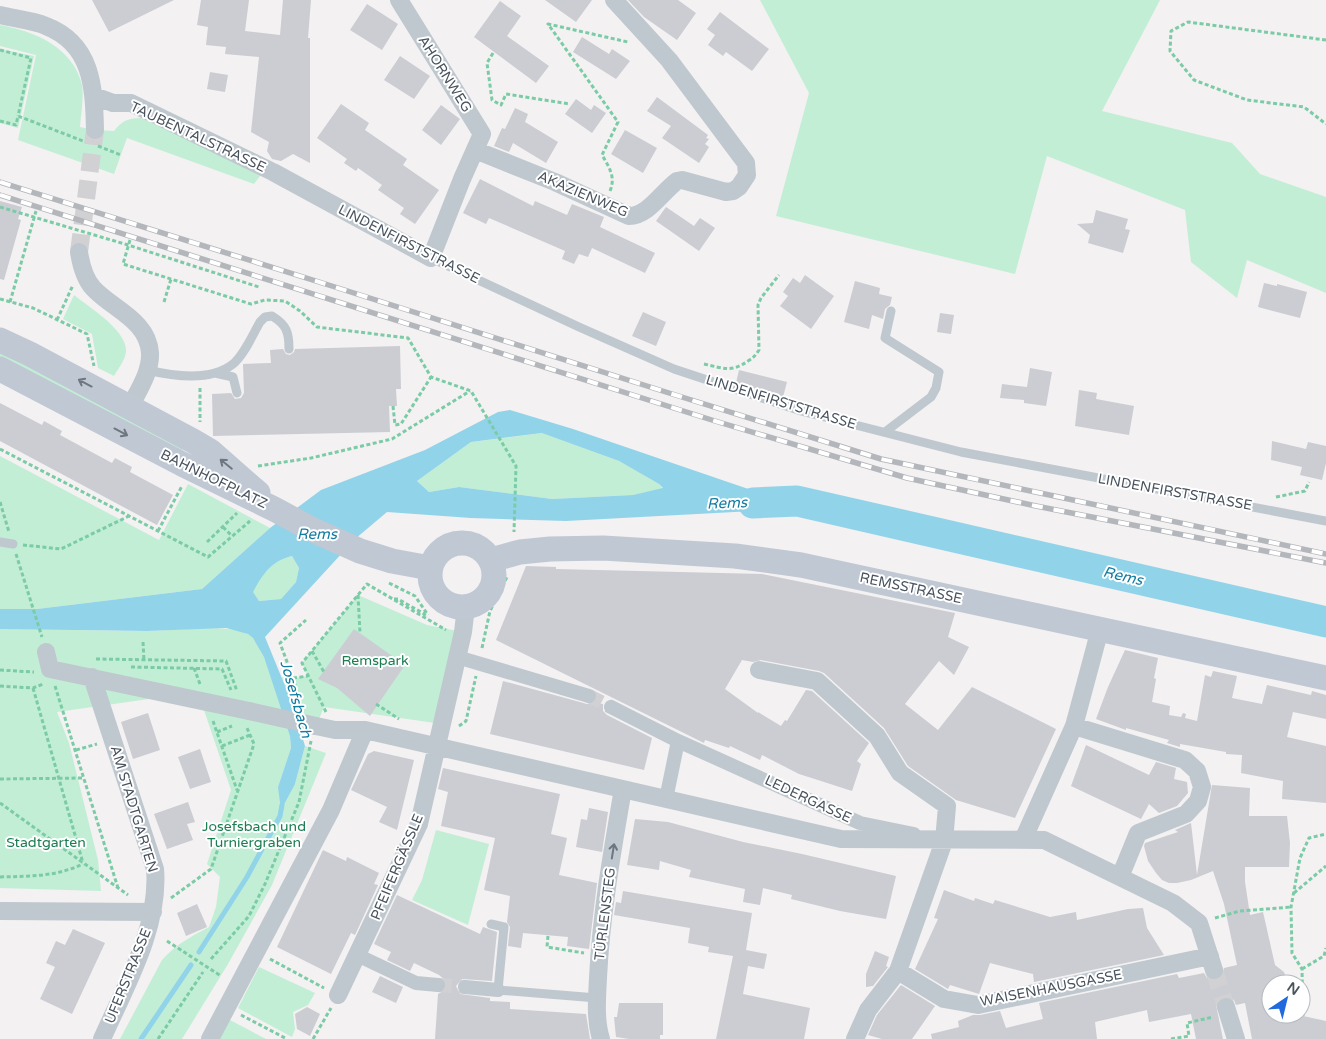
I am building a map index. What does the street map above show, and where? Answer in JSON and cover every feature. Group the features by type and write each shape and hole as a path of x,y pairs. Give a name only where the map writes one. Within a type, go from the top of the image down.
{"main road":[{"name":"BAHNHOFPLATZ","path":"0,340 30,354 202,446 232,469 274,509"},
{"name":"BAHNHOFPLATZ","path":"0,369 182,464 274,509"},
{"path":"274,509 313,530 360,551 390,572 430,568"},
{"path":"463,542 474,545 484,551 491,560 494,580 491,590 480,601 466,607 456,606 446,603 438,597 432,588 430,568 434,558 442,549 452,544 463,542"},
{"name":"REMSSTRASSE","path":"491,560 520,552 550,549 603,548 735,556 801,564 923,594 1100,628 1326,678"}],"street":[{"name":"AHORNWEG","path":"399,0 482,134 475,150"},
{"name":"AKAZIENWEG","path":"475,150 555,182 629,216 636,216 643,212 677,181 682,180 726,192 739,187 747,175 746,163 658,49 614,0"},
{"path":"4,11 45,26 69,39 85,60 94,96 92,139"},
{"name":"TAUBENTALSTRASSE","path":"94,96 113,103 131,103 273,172"},
{"path":"431,258 475,150"},
{"name":"LINDENFIRSTSTRASSE","path":"273,172 431,258"},
{"path":"79,252 82,270 92,288 135,321 145,336 150,353 147,370 130,407"},
{"path":"436,747 463,632 466,607"},
{"path":"1023,840 1074,726 1100,628"},
{"path":"46,652 50,669 206,702"},
{"path":"457,657 589,696"},
{"path":"759,670 818,681 877,736 900,772 947,806 944,840 898,971 868,1010 855,1039"},
{"name":"AM STADTGARTEN","path":"92,677 155,869 156,896 153,912"},
{"name":"LEDERGASSE","path":"206,702 249,711 313,732 365,730 841,839 1044,840 1174,903 1199,923"},
{"name":"LEDERGASSE","path":"611,707 678,740 860,823 944,840"},
{"path":"1074,726 1185,760 1198,771 1202,787 1198,800 1186,814 1138,833 1120,877"},
{"path":"210,1039 256,952 335,812 365,730"},
{"path":"666,799 678,740"},
{"name":"PFEIFERGÄSSLE","path":"338,995 419,824 436,747"},
{"name":"TÜRLENSTEG","path":"601,1039 597,998 599,955 607,883 623,789"},
{"path":"0,911 153,912"},
{"name":"UFERSTRASSE","path":"102,1039 142,948 153,912"},
{"name":"WAISENHAUSGASSE","path":"898,971 944,999 978,1005 1212,963 1199,923"},
{"path":"357,955 416,983 438,985"},
{"path":"464,987 498,990"}],"lane":[{"name":"LINDENFIRSTSTRASSE","path":"431,258 674,369 801,411 960,452 1326,521"},
{"path":"885,432 931,396 936,388 939,372 885,338 890,311"},
{"path":"215,373 234,363 265,317 272,316 284,324 289,334 289,349"},
{"path":"147,370 169,375 215,373 233,377 237,393"},
{"path":"0,542 13,544"},
{"path":"491,924 504,927 498,990 597,998"}],"path":[{"path":"1326,40 1188,22 1170,31 1170,51 1194,80 1247,100 1304,107 1326,124"},
{"path":"603,204 612,184 612,173 602,155 618,122 548,24 658,49"},
{"path":"0,50 31,58 16,125 0,121"},
{"path":"493,53 486,63 492,100 501,105 506,94 570,104"},
{"path":"18,116 92,139 121,155"},
{"path":"0,207 260,287"},
{"path":"10,302 36,211"},
{"path":"130,240 123,264 166,277"},
{"path":"703,364 732,370 756,355 759,350 758,305 761,298 779,275"},
{"path":"164,302 171,279"},
{"path":"57,320 68,293"},
{"path":"0,299 33,308 87,334 95,369"},
{"path":"408,338 431,377 472,392 516,466 514,536"},
{"path":"200,375 200,424"},
{"path":"393,406 395,425 401,424 431,377"},
{"path":"232,469 310,458 392,439 472,392"},
{"path":"0,449 208,557 251,519"},
{"path":"1269,499 1305,491 1309,482"},
{"path":"158,531 184,483"},
{"path":"0,502 46,652"},
{"path":"207,542 238,512"},
{"path":"13,544 61,549 129,516"},
{"path":"223,527 232,536"},
{"path":"390,572 415,596 430,620"},
{"path":"323,707 302,663 367,584 430,620 447,632 463,632"},
{"path":"358,595 360,633"},
{"path":"394,599 398,598 428,615"},
{"path":"303,713 280,643 306,620"},
{"path":"143,642 144,661"},
{"path":"312,651 324,672"},
{"path":"100,659 226,661 237,692"},
{"path":"0,670 36,672 50,669 118,888 0,803"},
{"path":"293,678 308,676"},
{"path":"0,686 33,688 41,685"},
{"path":"33,688 83,864"},
{"path":"206,702 238,792"},
{"path":"211,959 249,916 265,884 299,802 313,732"},
{"path":"222,746 250,735"},
{"path":"76,750 112,739"},
{"path":"153,912 211,869 254,744"},
{"path":"0,779 84,778"},
{"path":"1302,974 1302,969 1292,953 1291,906 1293,894 1300,858 1309,838 1326,834"},
{"path":"0,876 44,875 67,871 83,864"},
{"path":"1293,894 1326,866"},
{"path":"1199,923 1240,910 1291,906"},
{"path":"548,936 547,948 599,955"},
{"path":"165,940 221,976"},
{"path":"1302,969 1325,956 1326,948"},
{"path":"256,952 338,995 313,1039"},
{"path":"158,1039 202,972"},
{"path":"226,1007 287,1039"},
{"path":"1171,1039 1190,1036 1187,1023 1231,1022"}],"green space":[{"path":"760,0 1160,0 1102,111 1232,143 1260,174 1326,197 1326,293 1247,260 1237,298 1191,262 1185,210 1047,156 1015,274 776,216 809,93"},
{"path":"0,25 39,37 61,51 70,60 83,89 80,127 114,131 126,121 141,118 263,172 254,184 127,138 114,174 18,140 36,55 0,46"},
{"path":"0,49 34,56 18,128 0,123"},
{"path":"74,295 106,320 121,336 125,344 126,352 123,361 114,376 98,368 92,334 63,319"},
{"path":"0,351 185,445 180,453 0,358"},
{"path":"543,433 619,461 659,484 663,489 633,495 552,499 459,487 429,492 417,481 471,442"},
{"path":"0,456 159,540 188,484 270,528 202,589 37,609 0,609"},
{"path":"292,556 299,568 296,582 281,599 259,601 252,592 260,579 278,561"},
{"path":"358,595 427,625 463,632 435,723 324,707 316,726 290,736 291,748 278,787 295,784 305,746 326,753 272,885 228,964 182,1039 120,1039 162,960 178,945 209,927 216,907 220,877 207,864 231,790 204,710 156,698 57,712 69,743 98,860 101,891 0,888 0,629 146,631 214,628 239,631 248,634 256,642 272,677 293,678 308,676 302,663"},
{"path":"436,830 489,844 468,925 412,900 422,880"},
{"path":"259,967 315,993 308,1005 293,1012 295,1029 292,1037 238,1008"},
{"path":"228,1019 266,1039 218,1039"}],"water":[{"name":"Rems","path":"510,410 573,429 760,493 797,501 753,511 566,521 471,518 387,512 355,539 265,637 292,703 305,746 295,784 281,810 278,787 291,748 290,736 264,657 253,638 248,634 226,628 147,631 0,629 0,609 37,609 202,589 270,528 321,490 425,450 498,412","holes":["542,433 619,461 663,488 633,495 552,499 459,487 429,492 417,481 471,442","292,556 299,568 296,582 281,599 259,601 253,592 264,574 278,561"]}],"building":[{"path":"92,0 174,0 109,32"},
{"path":"201,0 249,0 245,31 280,35 283,0 311,0 308,38 310,38 310,163 293,154 281,161 272,159 267,151 269,142 251,132 259,57 225,54 226,47 206,45 208,27 197,25"},
{"path":"545,0 592,0 576,22"},
{"path":"628,0 678,0 696,13 677,40 644,17"},
{"path":"500,1 521,16 507,36 549,66 536,83 474,37"},
{"path":"367,4 398,24 382,50 350,30"},
{"path":"720,12 769,49 752,71 726,52 723,56 708,45 715,35 707,29"},
{"path":"582,37 609,54 612,49 630,61 616,79 573,52"},
{"path":"400,56 430,76 414,99 384,80"},
{"path":"210,72 228,75 225,92 207,89"},
{"path":"657,97 708,135 706,138 709,139 705,144 709,147 699,163 662,138 671,126 647,111"},
{"path":"576,99 591,110 594,105 606,113 592,133 565,114"},
{"path":"341,104 369,123 365,130 407,159 403,165 439,190 415,224 400,214 404,208 378,190 382,185 358,168 356,171 344,163 347,159 317,138"},
{"path":"441,105 460,119 441,145 422,130"},
{"path":"515,108 528,114 525,122 558,142 546,163 513,143 509,152 494,146 502,128 505,129"},
{"path":"625,130 657,148 643,173 611,154"},
{"path":"480,179 533,206 535,201 567,215 572,204 604,217 600,227 655,253 645,273 592,248 588,257 579,254 574,264 562,259 565,251 489,218 486,224 463,213"},
{"path":"0,201 22,207 18,219 21,220 4,280 0,279"},
{"path":"666,207 694,226 700,218 715,228 699,251 656,221"},
{"path":"1096,210 1128,219 1125,229 1130,230 1123,253 1088,243 1090,235 1077,224 1093,223"},
{"path":"805,275 834,296 811,329 780,306 788,296 783,292 793,278 800,283"},
{"path":"855,281 880,288 879,294 892,297 890,305 885,309 883,319 872,315 869,329 844,322"},
{"path":"1264,283 1277,286 1277,284 1307,292 1300,318 1258,307"},
{"path":"643,312 666,322 656,346 632,336"},
{"path":"940,313 954,315 951,334 937,332"},
{"path":"400,346 401,389 396,389 397,406 389,406 390,432 213,436 212,394 231,393 235,399 241,398 244,393 243,364 271,363 270,350 283,349 286,354 290,355 295,349"},
{"path":"1030,368 1052,372 1046,406 1024,403 1024,400 1000,398 1002,384 1027,387"},
{"path":"739,370 787,382 783,397 736,383"},
{"path":"1079,390 1097,393 1096,399 1134,406 1129,435 1075,426"},
{"path":"0,403 42,425 44,421 62,431 60,435 112,463 115,458 132,467 130,472 173,495 157,525 0,441"},
{"path":"1272,441 1306,449 1308,442 1326,446 1326,463 1322,480 1300,475 1302,467 1271,460"},
{"path":"526,566 556,567 556,569 762,574 955,613 948,637 969,647 954,675 939,661 905,704 938,730 972,687 1056,729 1015,818 956,800 908,766 884,728 824,673 761,660 753,662 742,660 725,689 758,713 781,726 785,720 787,721 806,690 812,691 869,743 857,761 861,764 852,791 799,774 762,755 760,760 730,746 729,748 705,740 704,743 496,640"},
{"path":"354,629 405,665 370,716 337,688 318,679"},
{"path":"1125,650 1158,658 1152,702 1170,706 1169,715 1181,717 1183,713 1186,714 1185,718 1197,721 1205,675 1211,677 1213,671 1237,676 1232,698 1262,704 1267,685 1311,695 1312,691 1326,695 1326,719 1293,712 1287,737 1326,746 1326,803 1282,799 1283,781 1241,773 1242,755 1226,754 1226,752 1180,744 1180,747 1167,743 1169,740 1126,728 1126,730 1096,719"},
{"path":"503,681 587,704 603,704 603,711 607,715 652,738 644,770 490,734"},
{"path":"148,713 160,750 133,759 121,722"},
{"path":"1086,745 1149,775 1156,762 1176,768 1174,779 1187,782 1188,793 1177,806 1159,813 1149,804 1141,819 1071,786"},
{"path":"200,749 211,782 190,789 178,757"},
{"path":"374,751 414,760 397,830 379,822 387,807 351,790 368,754"},
{"path":"443,768 560,794 551,834 567,838 559,875 597,883 589,949 567,946 568,937 523,933 521,948 508,946 510,927 507,922 510,896 484,890 495,838 441,826 448,792 438,789"},
{"path":"1212,785 1250,788 1249,816 1287,816 1290,843 1289,867 1245,867 1245,882 1250,915 1263,912 1275,965 1285,974 1261,974 1261,1024 1311,1024 1311,1018 1326,1021 1326,1039 1252,1039 1245,1003 1236,1005 1234,1000 1228,997 1219,999 1216,1005 1223,1039 1196,1039 1191,1014 1149,1022 1147,1010 1095,1022 1097,1039 932,1039 931,1034 959,1027 958,1021 973,1015 1000,1011 1006,1028 1043,1019 1039,1003 1177,974 1179,978 1204,973 1207,978 1217,980 1222,977 1224,968 1237,965 1224,904 1213,871 1191,880 1169,883 1162,880 1148,861 1145,843 1178,832 1175,830 1191,823 1197,875"},
{"path":"188,802 195,822 187,824 193,840 167,849 154,814"},
{"path":"589,808 608,812 602,852 576,847 581,819 587,820"},
{"path":"635,819 668,822 743,842 896,876 886,919 840,911 791,899 792,895 763,888 760,905 743,902 745,889 689,877 691,870 660,861 659,870 627,865"},
{"path":"323,850 346,861 347,857 379,873 374,884 378,885 355,935 351,933 331,974 277,947"},
{"path":"944,890 974,901 975,898 993,904 995,900 1050,917 1076,912 1077,920 1128,909 1143,908 1147,928 1164,955 1034,982 1033,974 990,963 979,994 950,985 948,989 915,969 938,919 934,918"},
{"path":"623,891 752,913 746,950 767,954 764,969 748,966 743,994 810,1008 804,1039 716,1039 733,956 708,952 709,947 688,943 690,928 614,915 616,902 621,903"},
{"path":"397,895 480,934 483,927 497,932 492,981 462,979 456,986 460,994 490,998 490,1001 510,1002 510,1009 586,1014 590,1039 435,1039 438,994 445,990 446,981 439,975 414,963 410,971 387,960 391,952 374,944"},
{"path":"197,904 207,927 186,936 177,913"},
{"path":"73,929 105,943 72,1014 40,999 55,967 46,963 56,941 65,945"},
{"path":"875,951 889,957 886,966 888,967 873,986 866,987 866,974"},
{"path":"380,976 403,987 396,1003 372,992"},
{"path":"901,985 935,1006 912,1039 882,1039 868,1035 877,1015"},
{"path":"619,1003 663,1003 663,1035 660,1035 660,1039 616,1037 614,1017 617,1017"},
{"path":"307,1007 320,1014 310,1036 297,1029 295,1014"}],"waterway":[{"name":"Rems","path":"753,503 797,501 1326,622"},
{"name":"Josefsbach","path":"199,952 247,877 280,816 282,805"},
{"name":"Josefsbach","path":"141,1039 191,965"}],"tunnel":[{"path":"79,252 95,130"},
{"path":"589,696 611,707"},
{"path":"1214,970 1226,1007"},
{"path":"438,985 465,987"}],"railway":[{"path":"0,182 881,459 1326,554"},
{"path":"0,195 715,421 907,478 1036,506 1326,563"}],"park label":[{"name":"Remspark","path":"375,660"},
{"name":"Josefsbach und Turniergraben","path":"254,834"},
{"name":"Stadtgarten","path":"46,842"}]}
